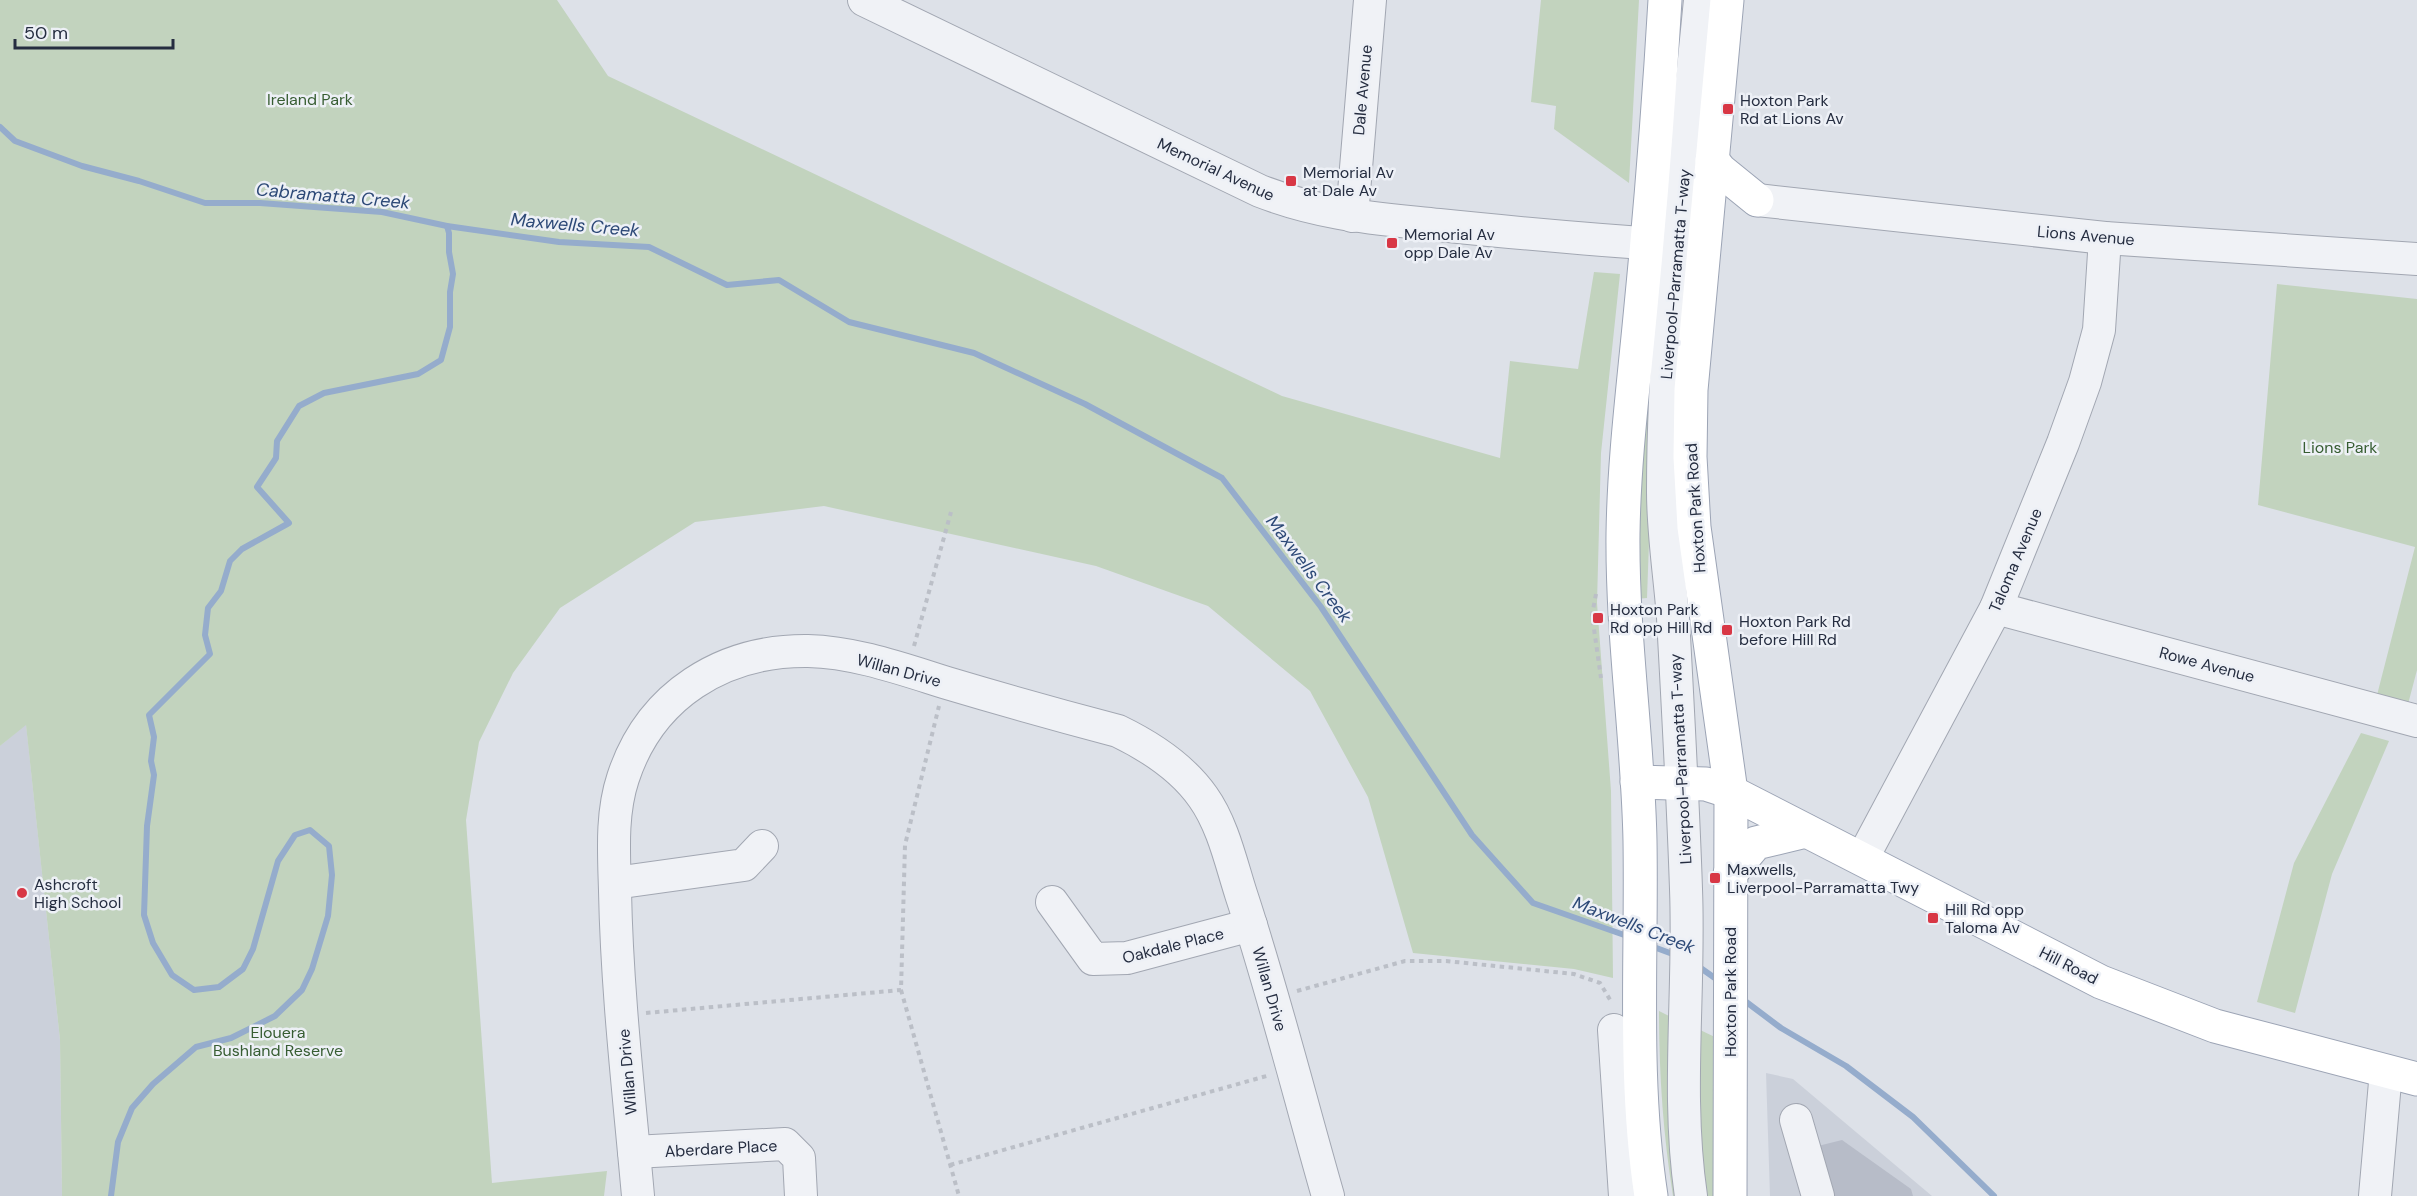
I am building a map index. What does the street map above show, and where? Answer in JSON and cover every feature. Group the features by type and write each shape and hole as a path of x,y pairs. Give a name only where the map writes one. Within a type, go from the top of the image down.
{"main road":[{"name":"Hoxton Park Road","path":"1665,0 1675,245 1691,390 1691,490 1699,567 1731,792 1730,1196"},
{"name":"Hoxton Park Road","path":"1651,1196 1644,1142 1639,1053 1622,1012 1640,879 1636,782 1624,614 1623,533 1627,454 1675,245 1712,160 1727,0"},
{"path":"1712,160 1720,170 1757,200"},
{"name":"Hill Road","path":"1636,782 1706,784 1731,792 2101,982 2215,1026 2417,1079"},
{"path":"1730,874 1756,843 1806,831"}],"street":[{"name":"Memorial Avenue","path":"864,0 1260,191 1294,204 1352,216 1489,231 1675,245"},
{"name":"Dale Avenue","path":"1352,216 1370,0"},
{"name":"Liverpool–Parramatta T-way","path":"1691,1196 1688,1172 1686,900 1673,618 1663,496 1666,373 1675,245 1700,0"},
{"name":"Lions Avenue","path":"1757,200 2105,238 2417,259"},
{"name":"Taloma Avenue","path":"1862,859 1996,608 2063,443 2085,382 2099,330 2105,238"},
{"name":"Rowe Avenue","path":"1996,608 2417,721"},
{"name":"Willan Drive","path":"638,1196 622,1015 615,883 616,812 622,779 635,749 652,723 675,697 697,680 737,660 777,652 810,651 908,670 1118,731 1145,744 1187,778 1204,799 1221,832 1274,998 1328,1196"},
{"path":"615,883 744,865 762,846"},
{"name":"Oakdale Place","path":"1052,902 1093,959 1127,958 1251,925"},
{"path":"1622,1012 1625,1196"},
{"path":"2375,1196 2386,1071"},
{"path":"1796,1120 1818,1196"},
{"name":"Aberdare Place","path":"634,1152 785,1144 799,1158 801,1196"}],"path":[{"path":"908,670 951,512"},
{"path":"945,682 905,845 902,990 959,1196"},
{"path":"1274,998 1405,961 1446,961 1574,974 1600,983 1622,1012"},
{"path":"622,1015 902,990"},
{"path":"950,1165 1292,1069"}],"shaded area":[{"name":"Ashcroft High School","path":"26,724 60,1040 62,1196 0,1196 0,746"},
{"path":"1766,1073 1793,1079 1932,1196 1770,1196"}],"green space":[{"path":"0,0 557,0 608,76 1282,396 1500,458 1510,361 1578,369 1594,272 1620,274 1601,453 1597,603 1611,791 1613,978 1574,969 1413,953 1368,797 1310,691 1208,606 1096,566 824,506 695,522 560,608 513,673 479,742 466,820 492,1183 607,1171 604,1196 62,1196 60,1040 26,725 0,746"},
{"path":"1541,0 1639,0 1629,183 1554,129 1556,106 1531,102"},
{"name":"Lions Park","path":"2277,284 2417,299 2417,670 2407,708 2376,699 2415,547 2258,505"},
{"path":"1642,408 1649,409 1650,514 1647,598 1635,599"},
{"path":"2361,733 2389,741 2332,874 2295,1013 2257,1002 2294,863"},
{"path":"1659,1011 1673,1018 1681,1196 1673,1196 1664,1127"},
{"path":"1696,1028 1719,1039 1720,1196 1704,1196 1697,1131"}],"building":[{"path":"1842,1140 1911,1189 1913,1196 1831,1196 1818,1146"}],"waterway":[{"name":"Maxwells Creek","path":"0,127 15,141 82,166 139,181 205,203 260,203 382,212 447,226 559,242 649,247 727,285 779,280 849,322 974,353 1085,404 1222,478 1321,607 1472,835 1533,903 1630,937"},
{"name":"Cabramatta Creek","path":"111,1196 118,1142 132,1108 153,1084 196,1047 231,1038 275,1016 302,990 312,969 328,916 332,875 329,846 310,830 295,835 278,861 253,949 243,969 219,987 194,990 172,975 153,943 144,915 147,826 154,775 151,761 154,737 149,715 210,654 205,635 208,608 221,591 230,561 242,549 289,523 257,487 276,458 277,441 299,406 324,393 418,374 441,360 450,327 450,292 453,274 447,226"},
{"name":"Maxwells Creek","path":"1651,946 1678,956"},
{"name":"Maxwells Creek","path":"1695,964 1719,981"},
{"name":"Maxwells Creek","path":"1741,998 1781,1028 1846,1066 1913,1117 1994,1196"}],"place":[{"name":"Hoxton Park Rd at Lions Av","path":"1728,109"},
{"name":"Memorial Av at Dale Av","path":"1291,181"},
{"name":"Memorial Av opp Dale Av","path":"1392,243"},
{"name":"Hoxton Park Rd opp Hill Rd","path":"1598,618"},
{"name":"Hoxton Park Rd before Hill Rd","path":"1727,630"},
{"name":"Maxwells, Liverpool-Parramatta Twy","path":"1715,878"},
{"name":"Ashcroft High School","path":"22,893"},
{"name":"Hill Rd opp Taloma Av","path":"1933,918"}],"park label":[{"name":"Ireland Park","path":"310,99"},
{"name":"Elouera Bushland Reserve","path":"278,1041"}]}
